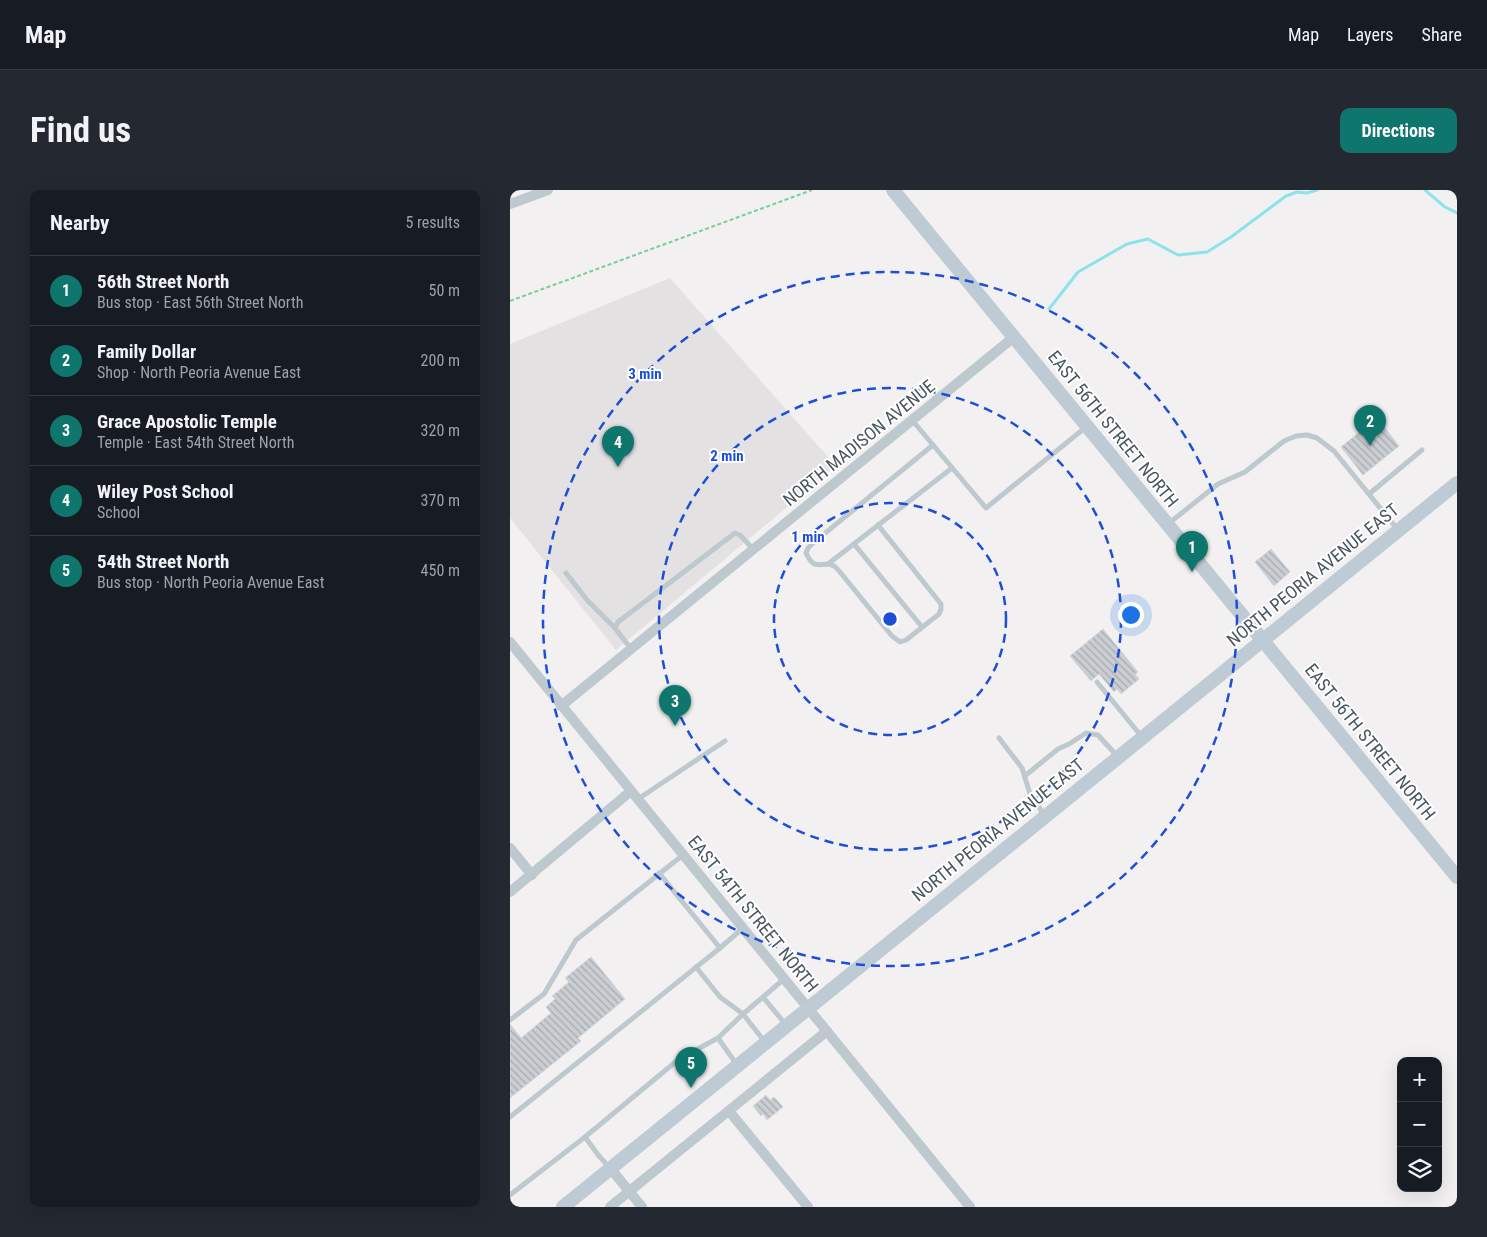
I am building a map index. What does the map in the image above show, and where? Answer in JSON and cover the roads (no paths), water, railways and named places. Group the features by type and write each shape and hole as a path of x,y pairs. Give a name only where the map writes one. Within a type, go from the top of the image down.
{"main road":[{"name":"EAST 56TH STREET NORTH","path":"892,190 1457,877"},
{"name":"NORTH PEORIA AVENUE EAST","path":"563,1207 1457,483"}],"street":[{"path":"510,204 548,190"},
{"name":"NORTH MADISON AVENUE","path":"561,706 1014,338"},
{"name":"EAST 54TH STREET NORTH","path":"510,642 970,1207"},
{"path":"510,892 635,795"},
{"path":"510,848 532,875"},
{"path":"610,1207 827,1032"},
{"path":"729,1111 808,1207"},
{"path":"611,1169 642,1207"}],"lane":[{"path":"912,420 986,508 1086,427"},
{"path":"1167,525 1218,484 1245,472 1284,441 1296,436 1308,435 1326,444 1398,530"},
{"path":"878,525 941,604 939,614 906,640 900,642 895,640 834,566 815,564 806,553 808,548 933,446"},
{"path":"1369,494 1422,450"},
{"path":"828,564 952,468"},
{"path":"615,628 618,622 735,533 740,535 753,549"},
{"path":"854,544 922,627"},
{"path":"566,573 631,649"},
{"path":"1097,682 1142,738"},
{"path":"1026,775 1058,749 1086,733 1098,735 1118,758"},
{"path":"999,738 1019,763 1026,775 1030,794 1045,816"},
{"path":"635,795 725,741"},
{"path":"510,1020 544,994 576,940 683,854"},
{"path":"659,873 720,948"},
{"path":"510,1117 743,928"},
{"path":"696,967 720,997 743,1014 766,1042"},
{"path":"510,1196 679,1059 718,1038 784,978"},
{"path":"763,997 786,1026"},
{"path":"718,1038 738,1065"},
{"path":"585,1136 611,1169"}],"waterway":[{"path":"1049,309 1078,272 1127,244 1148,239 1178,255 1207,252 1231,237 1286,196 1297,192 1307,193 1317,190"},
{"path":"1425,190 1445,207 1457,213"}],"place":[{"name":"Family Dollar","path":"1370,446"},
{"name":"Wiley Post School","path":"618,467"},
{"name":"56th Street North","path":"1192,572"},
{"name":"Grace Apostolic Temple","path":"675,726"},
{"name":"54th Street North","path":"691,1088"}]}
